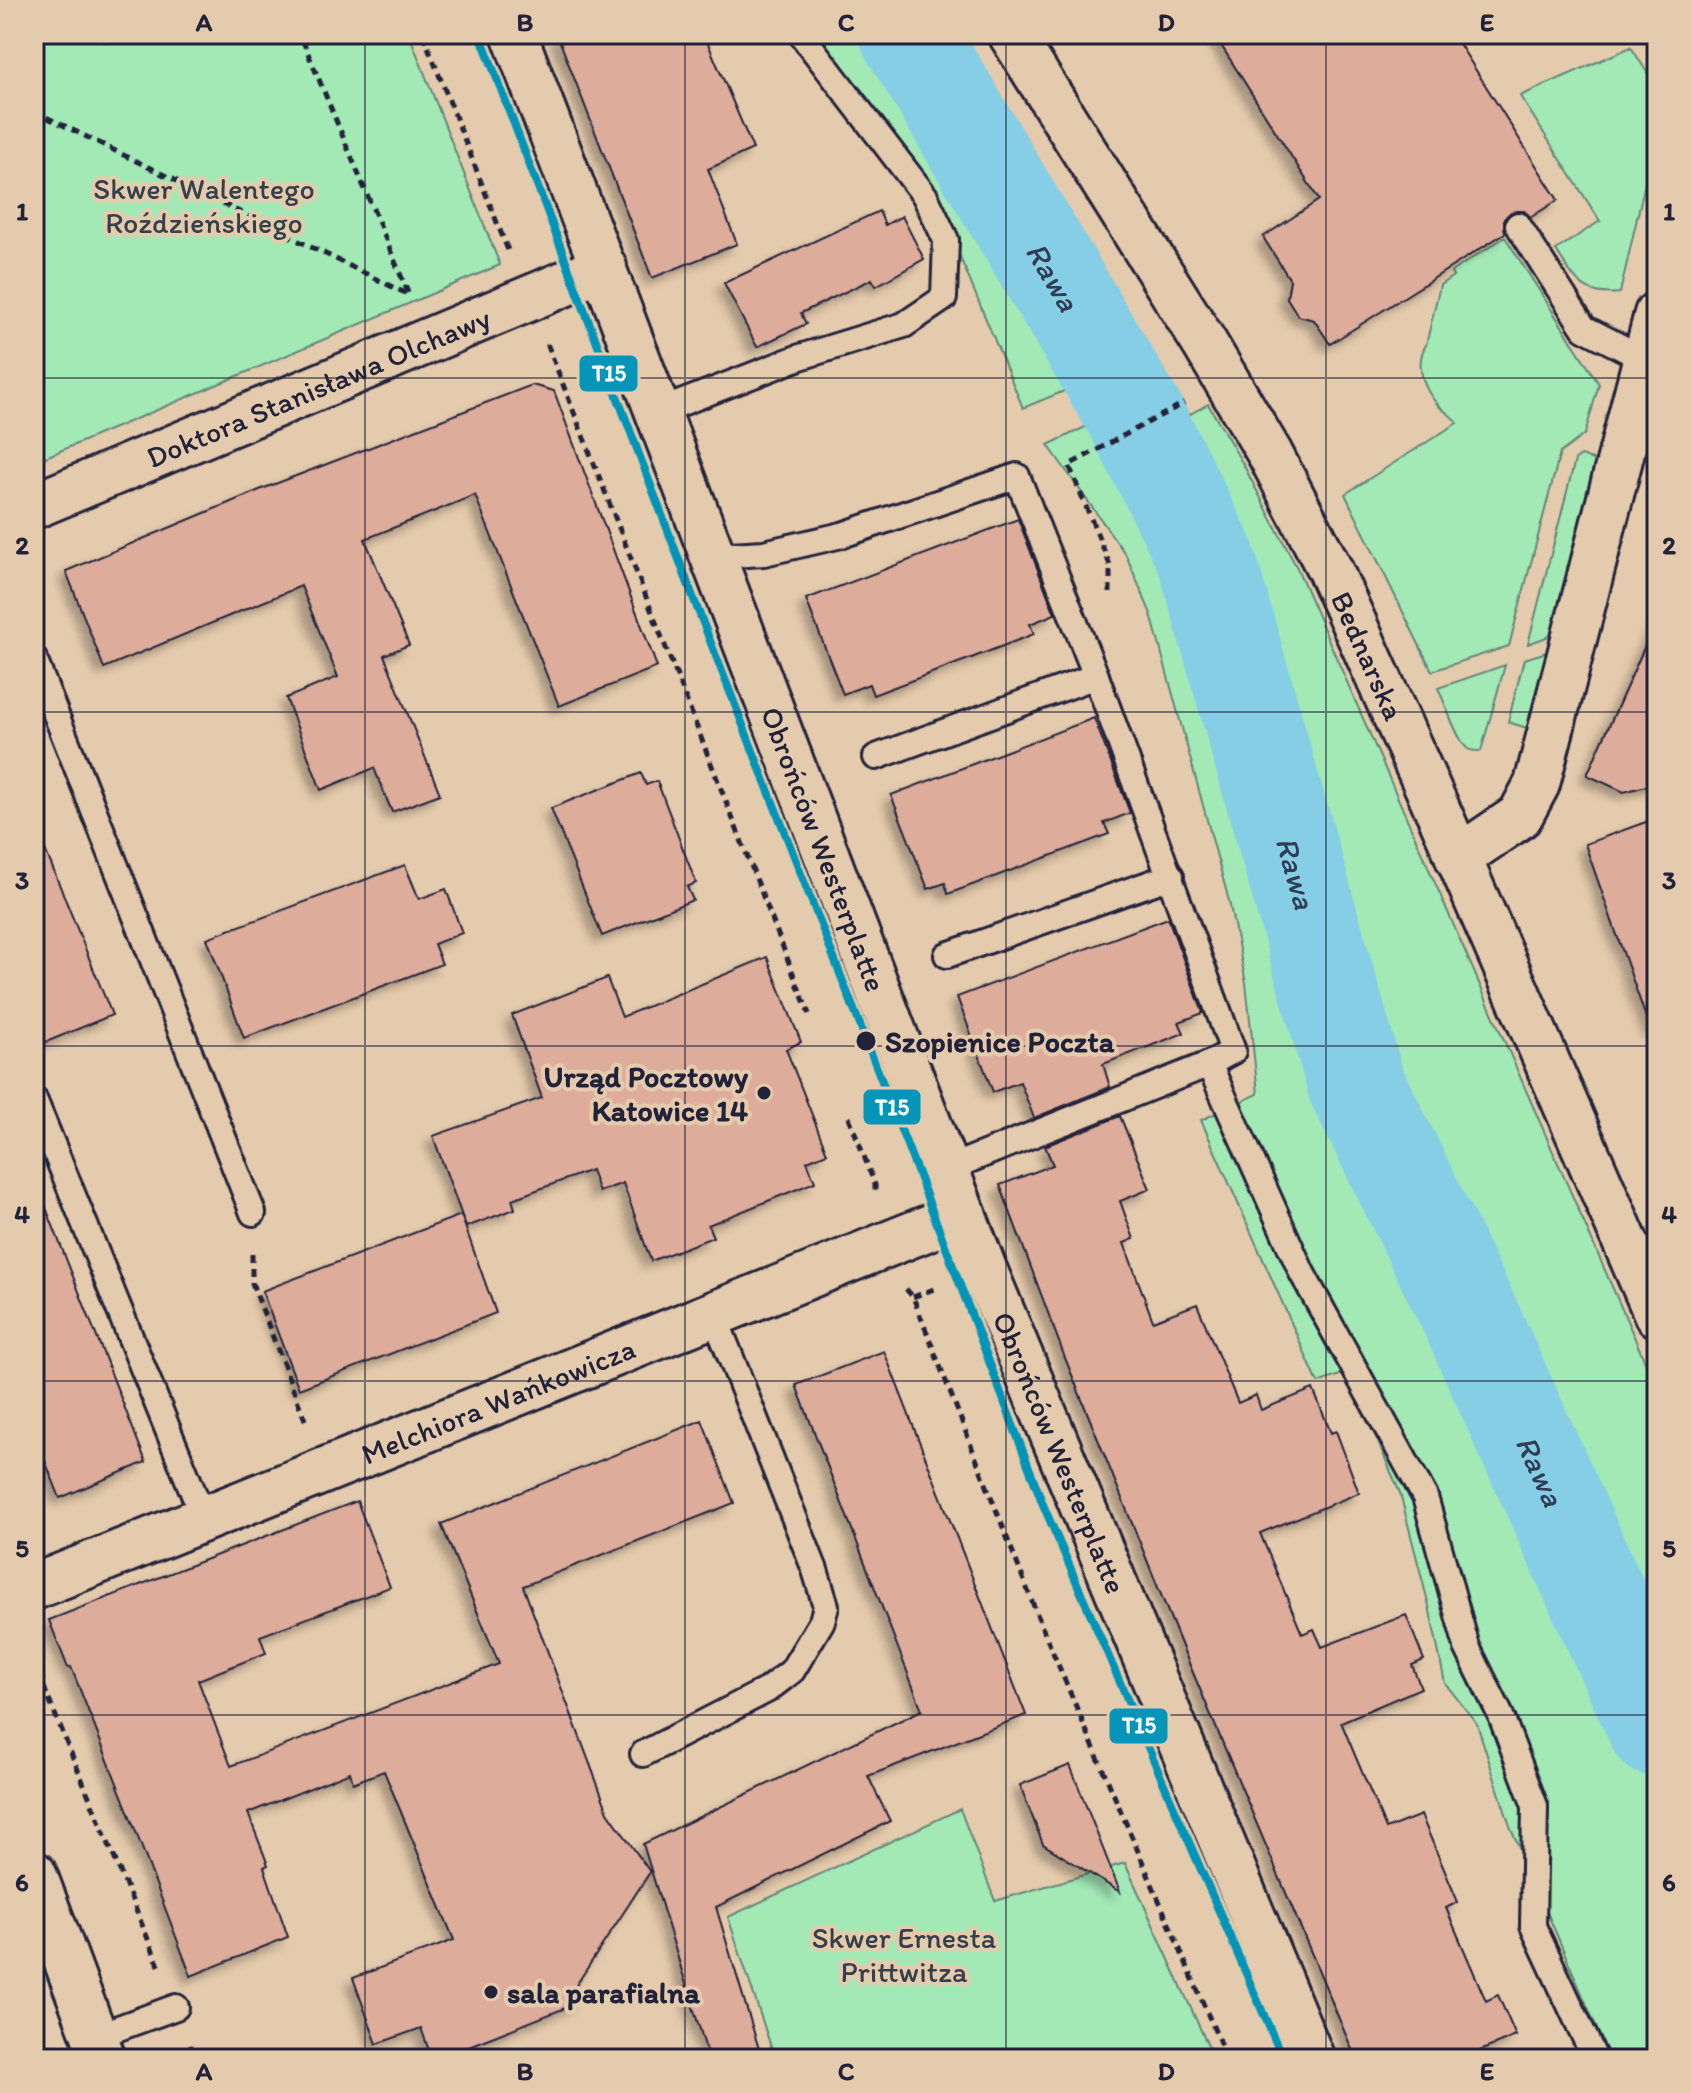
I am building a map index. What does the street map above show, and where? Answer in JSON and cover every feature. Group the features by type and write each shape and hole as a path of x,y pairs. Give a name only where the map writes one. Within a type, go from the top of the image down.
{"street":[{"name":"Obrońców Westerplatte","path":"514,34 963,1214 1312,2059"},
{"name":"Bednarska","path":"1011,34 1205,344 1270,454 1330,570 1657,1315"},
{"name":"Doktora Stanisława Olchawy","path":"34,506 604,267"},
{"path":"1458,858 1520,816 1537,784 1657,314"},
{"name":"Melchiora Wańkowicza","path":"34,1587 714,1315 892,1266 963,1214"},
{"path":"34,1874 99,2048"}],"lane":[{"path":"658,412 797,358 904,325 944,298 946,240 925,196 801,34"},
{"path":"1518,225 1584,328 1646,360"},
{"path":"713,556 764,553 842,535 1017,476 1096,676 1233,1051 1209,1064 947,1169"},
{"path":"34,659 253,1213"},
{"path":"876,757 1096,676"},
{"path":"947,955 1171,876"},
{"path":"1209,1064 1302,1273 1425,1497 1467,1647 1501,1716 1535,1806 1533,1926 1595,2059"},
{"path":"34,1099 204,1519"},
{"path":"643,1754 767,1690 792,1671 822,1621 826,1606 815,1570 714,1315"},
{"path":"99,2048 176,2007"}],"path":[{"path":"76,34 102,41 128,39 138,34"},
{"path":"34,111 409,295 300,34"},
{"path":"423,34 809,1014"},
{"path":"533,352 622,318"},
{"path":"1110,594 1110,565 1069,465 1186,402"},
{"path":"849,1117 875,1185"},
{"path":"253,1213 252,1283 311,1433"},
{"path":"892,1266 913,1297 1036,1612 1227,2059"},
{"path":"34,1646 45,1690 195,2059"},
{"path":"34,1694 45,1690"}],"green space":[{"name":"Skwer Walentego Roździeńskiego","path":"34,34 409,34 500,265 34,462"},
{"path":"817,34 875,34 1084,383 1023,408 942,214 917,166"},
{"path":"1631,47 1657,88 1657,130 1620,293 1596,292 1580,284 1556,250 1600,221 1520,96"},
{"path":"1505,237 1599,384 1585,434 1560,453 1509,646 1432,671 1345,494 1457,423 1429,392 1422,376 1422,352 1440,285 1453,276 1451,272"},
{"path":"1208,404 1297,568 1657,1389 1657,1636 1557,1408 1386,1062 1359,981 1293,724 1246,564 1216,487 1182,419"},
{"path":"1106,417 1177,546 1229,730 1312,1048 1657,1796 1657,2059 1610,2059 1510,1826 1477,1724 1445,1683 1400,1493 1348,1372 1318,1383 1201,1120 1258,1094 1246,983 1229,901 1151,614 1126,555 1048,445"},
{"path":"1581,456 1596,461 1552,635 1528,644 1575,460"},
{"path":"1547,652 1527,728 1508,722 1524,659"},
{"path":"1505,665 1481,751 1469,750 1460,739 1438,688"},
{"name":"Skwer Ernesta Prittwitza","path":"960,1809 995,1901 1125,1863 1214,2059 775,2059 728,1917"}],"building":[{"path":"557,34 704,34 753,149 708,169 737,244 652,278"},
{"path":"1214,34 1453,34 1558,200 1531,217 1524,211 1511,212 1504,219 1505,233 1330,344 1314,320 1298,316 1287,298 1290,280 1263,237 1319,200"},
{"path":"879,211 885,225 902,216 924,259 876,286 872,279 801,313 806,324 757,347 724,283"},
{"path":"532,385 554,391 657,667 559,706 475,495 365,539 409,645 384,655 440,794 392,812 374,768 321,790 286,698 338,677 301,586 104,668 66,571 262,489"},
{"path":"1018,519 1055,614 1030,624 1034,634 974,657 873,695 869,684 843,694 806,599"},
{"path":"1657,619 1657,783 1624,792 1587,775"},
{"path":"1094,718 1130,813 1104,823 1109,834 948,894 945,883 928,889 891,795"},
{"path":"641,773 646,785 657,781 696,883 687,887 693,900 602,936 551,808"},
{"path":"1657,818 1657,1028 1650,1029 1585,844"},
{"path":"34,827 112,1015 34,1047"},
{"path":"405,865 419,899 446,889 462,933 434,944 442,964 244,1038 207,938"},
{"path":"1168,918 1203,1013 1179,1022 1184,1033 1103,1064 1110,1087 1034,1118 1020,1082 993,1092 957,997"},
{"path":"767,957 801,1042 786,1049 827,1153 807,1161 815,1182 708,1225 713,1237 651,1261 623,1183 599,1192 591,1170 512,1199 515,1209 466,1227 433,1136 542,1098 512,1015 607,978 622,1017"},
{"path":"1120,1116 1150,1189 1120,1201 1134,1239 1124,1243 1153,1321 1197,1304 1238,1403 1256,1395 1261,1410 1313,1389 1331,1433 1336,1431 1359,1493 1260,1533 1302,1634 1314,1629 1322,1647 1406,1615 1424,1660 1412,1665 1421,1688 1341,1722 1386,1829 1421,1815 1458,1902 1446,1908 1486,2001 1498,1995 1516,2036 1461,2059 1356,2059 1183,1649 1065,1358 1000,1185 1053,1165 1045,1146"},
{"path":"37,1185 146,1462 60,1498 34,1433 34,1186"},
{"path":"461,1215 496,1313 299,1389 262,1291"},
{"path":"884,1351 1026,1715 868,1776 890,1821 716,1907 762,2059 709,2059 643,1844 922,1710 796,1385"},
{"path":"702,1420 734,1503 523,1586 608,1812 650,1872 573,1990 578,2003 436,2059 432,2059 421,2028 377,2044 353,1978 454,1940 384,1771 353,1783 350,1772 248,1813 268,1865 264,1867 288,1937 191,1976 71,1667 68,1668 49,1620 357,1501 390,1587 260,1636 266,1653 198,1680 231,1766 499,1664 441,1524"},
{"path":"1070,1765 1120,1892 1043,1844 1020,1785"}],"waterway":[{"name":"Rawa","path":"909,34 1136,417 1206,557 1356,1084 1468,1312 1657,1728"}],"transit line":[{"name":"T15","path":"480,34 1044,1507 1283,2059"}],"place":[{"name":"Szopienice Poczta","path":"866,1041"},
{"name":"Urząd Pocztowy Katowice 14","path":"764,1093"},
{"name":"sala parafialna","path":"491,1992"}]}
